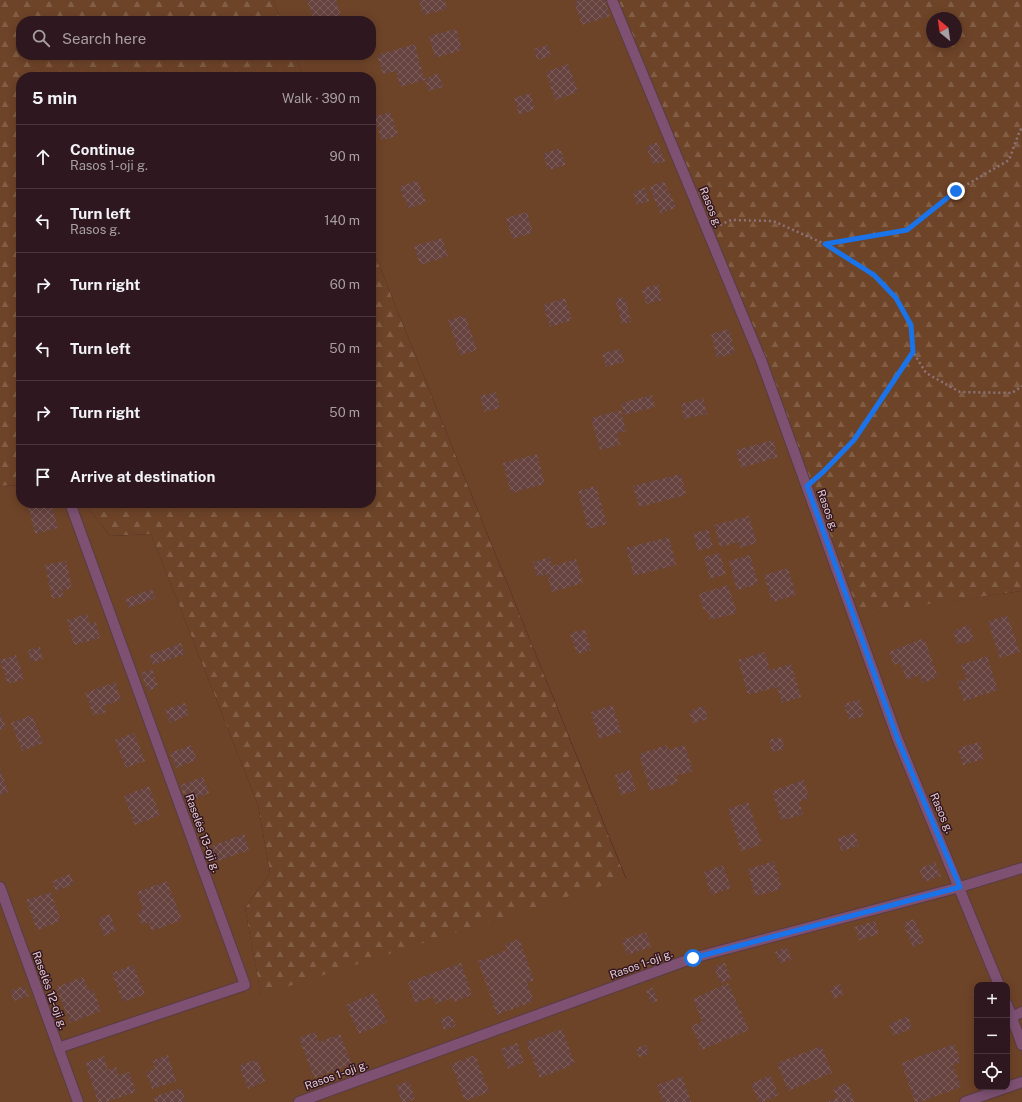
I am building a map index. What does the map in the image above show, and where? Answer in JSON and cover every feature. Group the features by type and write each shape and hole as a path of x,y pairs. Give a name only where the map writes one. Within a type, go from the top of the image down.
{"street":[{"name":"Rasos g.","path":"612,0 761,360 898,740 960,887 998,982"},
{"name":"Raselės 13-oji g.","path":"58,1048 245,985 72,508"},
{"name":"Rasos 1-oji g.","path":"299,1102 693,958 960,887 1022,868"},
{"name":"Raselės 12-oji g.","path":"0,887 78,1102"},
{"path":"1010,1012 1022,1045"},
{"path":"1012,1017 1022,1012"},
{"path":"965,1102 1022,1082"}],"path":[{"path":"825,244 907,230 956,191 1009,160 1020,130 1022,129"},
{"path":"708,232 731,220 773,221 825,244 874,275 896,298 911,325 913,352 926,374 960,392 1012,393 1022,386"},
{"path":"807,486 854,440 913,352"}],"green space":[{"path":"0,0 273,0 279,16 16,16 16,60 297,60 301,72 16,72 16,485 0,486"},
{"path":"273,0 612,0 761,360 859,614 1022,591 1022,1102 0,1102 0,486 16,485 16,508 88,508 110,536 151,534 258,805 270,873 245,908 261,995 626,878 376,257 376,72 301,72 297,60 376,60 376,16 279,16"},
{"path":"612,0 1022,0 1022,591 859,615 761,360"},
{"path":"376,257 626,879 261,996 245,908 270,873 258,805 151,534 110,536 88,508 376,508"}],"building":[{"path":"307,0 336,0 341,16 312,16"},
{"path":"419,0 445,0 447,9 423,15"},
{"path":"579,0 605,0 610,16 582,25 574,2"},
{"path":"456,29 462,50 435,58 429,36"},
{"path":"415,44 424,79 438,73 443,87 429,91 425,80 400,87 396,71 383,74 377,55"},
{"path":"548,45 551,56 537,60 534,49"},
{"path":"568,64 578,92 555,100 546,72"},
{"path":"530,93 535,109 519,115 514,98"},
{"path":"390,112 398,135 382,141 376,123 376,116"},
{"path":"657,142 665,161 654,165 646,147"},
{"path":"560,148 566,165 548,170 543,154"},
{"path":"417,180 426,202 409,209 399,187"},
{"path":"664,181 676,207 661,214 649,187"},
{"path":"645,188 649,201 637,205 633,192"},
{"path":"527,212 533,233 512,239 506,218"},
{"path":"442,238 448,256 420,265 414,246"},
{"path":"658,284 662,300 646,304 642,289"},
{"path":"625,297 631,322 622,324 615,299"},
{"path":"565,298 572,320 550,327 543,305"},
{"path":"465,315 477,350 460,355 448,320"},
{"path":"729,329 735,353 717,358 711,334"},
{"path":"621,349 624,362 606,367 602,353"},
{"path":"496,392 500,408 484,412 480,396"},
{"path":"652,395 655,407 624,415 621,403"},
{"path":"703,398 707,414 684,419 681,404"},
{"path":"621,410 626,431 617,433 620,445 600,450 591,418"},
{"path":"773,440 778,457 741,468 736,450"},
{"path":"537,454 545,484 511,493 503,463"},
{"path":"681,474 686,495 639,507 633,486"},
{"path":"596,486 607,524 588,529 578,491"},
{"path":"28,508 52,508 58,528 35,534"},
{"path":"749,516 757,543 740,548 738,542 720,547 714,525"},
{"path":"708,529 713,547 698,551 693,534"},
{"path":"669,537 676,565 634,576 626,548"},
{"path":"720,553 726,574 710,579 704,557"},
{"path":"750,555 758,584 737,590 729,561"},
{"path":"550,557 552,566 576,559 583,583 552,592 547,574 537,577 533,562"},
{"path":"66,561 72,588 62,590 64,596 52,599 45,565"},
{"path":"788,568 796,595 772,602 764,575"},
{"path":"728,585 737,613 710,620 707,610 704,611 699,594"},
{"path":"152,589 155,598 129,608 125,599"},
{"path":"87,614 90,624 96,622 100,638 74,645 67,620"},
{"path":"1007,615 1020,652 1000,658 988,622"},
{"path":"969,625 974,640 958,645 953,631"},
{"path":"585,629 591,650 577,654 570,633"},
{"path":"924,638 938,677 922,683 919,675 907,680 900,663 894,665 889,652"},
{"path":"181,643 185,654 153,665 149,655"},
{"path":"40,647 43,659 31,662 28,650"},
{"path":"765,652 770,670 791,664 801,697 782,703 777,687 748,695 738,660"},
{"path":"16,655 24,679 8,684 0,660"},
{"path":"987,656 998,690 964,701 957,682 966,679 961,665"},
{"path":"152,669 158,687 148,691 141,673"},
{"path":"115,682 121,700 104,706 106,712 94,716 85,693"},
{"path":"859,699 864,716 849,720 844,704"},
{"path":"185,703 189,715 170,723 165,710"},
{"path":"613,705 621,732 599,739 591,712"},
{"path":"704,706 708,719 693,723 689,711"},
{"path":"0,712 6,728 0,730"},
{"path":"32,715 43,743 22,751 11,723"},
{"path":"134,733 145,761 126,768 115,740"},
{"path":"781,737 785,749 772,752 769,740"},
{"path":"979,742 984,759 963,765 958,748"},
{"path":"191,745 197,760 176,768 170,753"},
{"path":"667,745 668,750 685,745 693,771 676,776 678,783 650,791 639,754"},
{"path":"0,768 8,792 0,795"},
{"path":"630,770 636,790 621,795 615,775"},
{"path":"203,777 209,793 187,802 180,785"},
{"path":"804,780 809,798 799,802 803,814 782,821 772,791"},
{"path":"149,786 160,815 135,825 124,796"},
{"path":"748,802 762,844 741,851 728,809"},
{"path":"855,833 859,846 841,851 838,838"},
{"path":"244,834 249,850 215,862 209,847"},
{"path":"774,861 782,889 755,896 748,869"},
{"path":"935,862 941,876 924,882 919,869"},
{"path":"723,865 731,888 711,895 704,872"},
{"path":"70,874 74,884 56,891 52,881"},
{"path":"167,881 182,920 152,931 148,922 142,925 137,912 143,909 137,892"},
{"path":"51,892 61,921 37,930 26,900"},
{"path":"110,914 116,931 104,936 98,919"},
{"path":"914,919 924,942 913,947 903,923"},
{"path":"875,921 879,934 859,940 855,927"},
{"path":"646,932 651,947 627,955 622,940"},
{"path":"519,939 534,980 527,983 534,1001 497,1015 478,961 507,950 505,944"},
{"path":"786,947 792,959 780,963 775,952"},
{"path":"461,963 472,995 453,1002 452,998 435,1004 433,997 415,1003 408,982"},
{"path":"725,963 731,979 720,983 714,967"},
{"path":"133,965 145,994 123,1002 112,973"},
{"path":"83,977 89,991 93,989 101,1011 70,1023 56,987"},
{"path":"728,983 749,1030 702,1050 691,1026 702,1021 693,999"},
{"path":"840,984 844,994 834,999 830,988"},
{"path":"25,986 29,996 14,1001 10,991"},
{"path":"653,988 658,1001 651,1003 646,990"},
{"path":"374,993 387,1022 359,1034 346,1005"},
{"path":"452,1015 456,1026 444,1030 440,1019"},
{"path":"908,1016 912,1028 894,1036 889,1024"},
{"path":"562,1029 575,1064 540,1078 526,1042"},
{"path":"315,1032 319,1042 340,1034 352,1064 314,1078 299,1038"},
{"path":"517,1043 524,1062 508,1069 501,1049"},
{"path":"954,1044 961,1062 953,1065 961,1087 920,1102 915,1102 901,1063"},
{"path":"646,1045 649,1054 639,1057 636,1048"},
{"path":"822,1046 832,1073 788,1091 777,1063"},
{"path":"168,1055 176,1081 152,1089 146,1072 155,1069 152,1061"},
{"path":"475,1055 489,1092 465,1101 451,1064"},
{"path":"104,1056 108,1070 116,1067 119,1075 129,1072 136,1092 106,1102 98,1102 85,1063"},
{"path":"257,1059 265,1081 248,1089 239,1066"},
{"path":"770,1075 779,1095 763,1102 759,1102 751,1084"},
{"path":"682,1076 691,1102 663,1102 657,1085"},
{"path":"409,1081 415,1099 402,1102 396,1086"},
{"path":"847,1083 855,1102 826,1102 837,1098 833,1088"},
{"path":"181,1088 186,1102 155,1102 154,1097"}],"route":[{"path":"693,958 960,887 898,740 807,486 854,440 913,352 911,325 896,298 874,275 825,244 907,230 956,191"}]}
